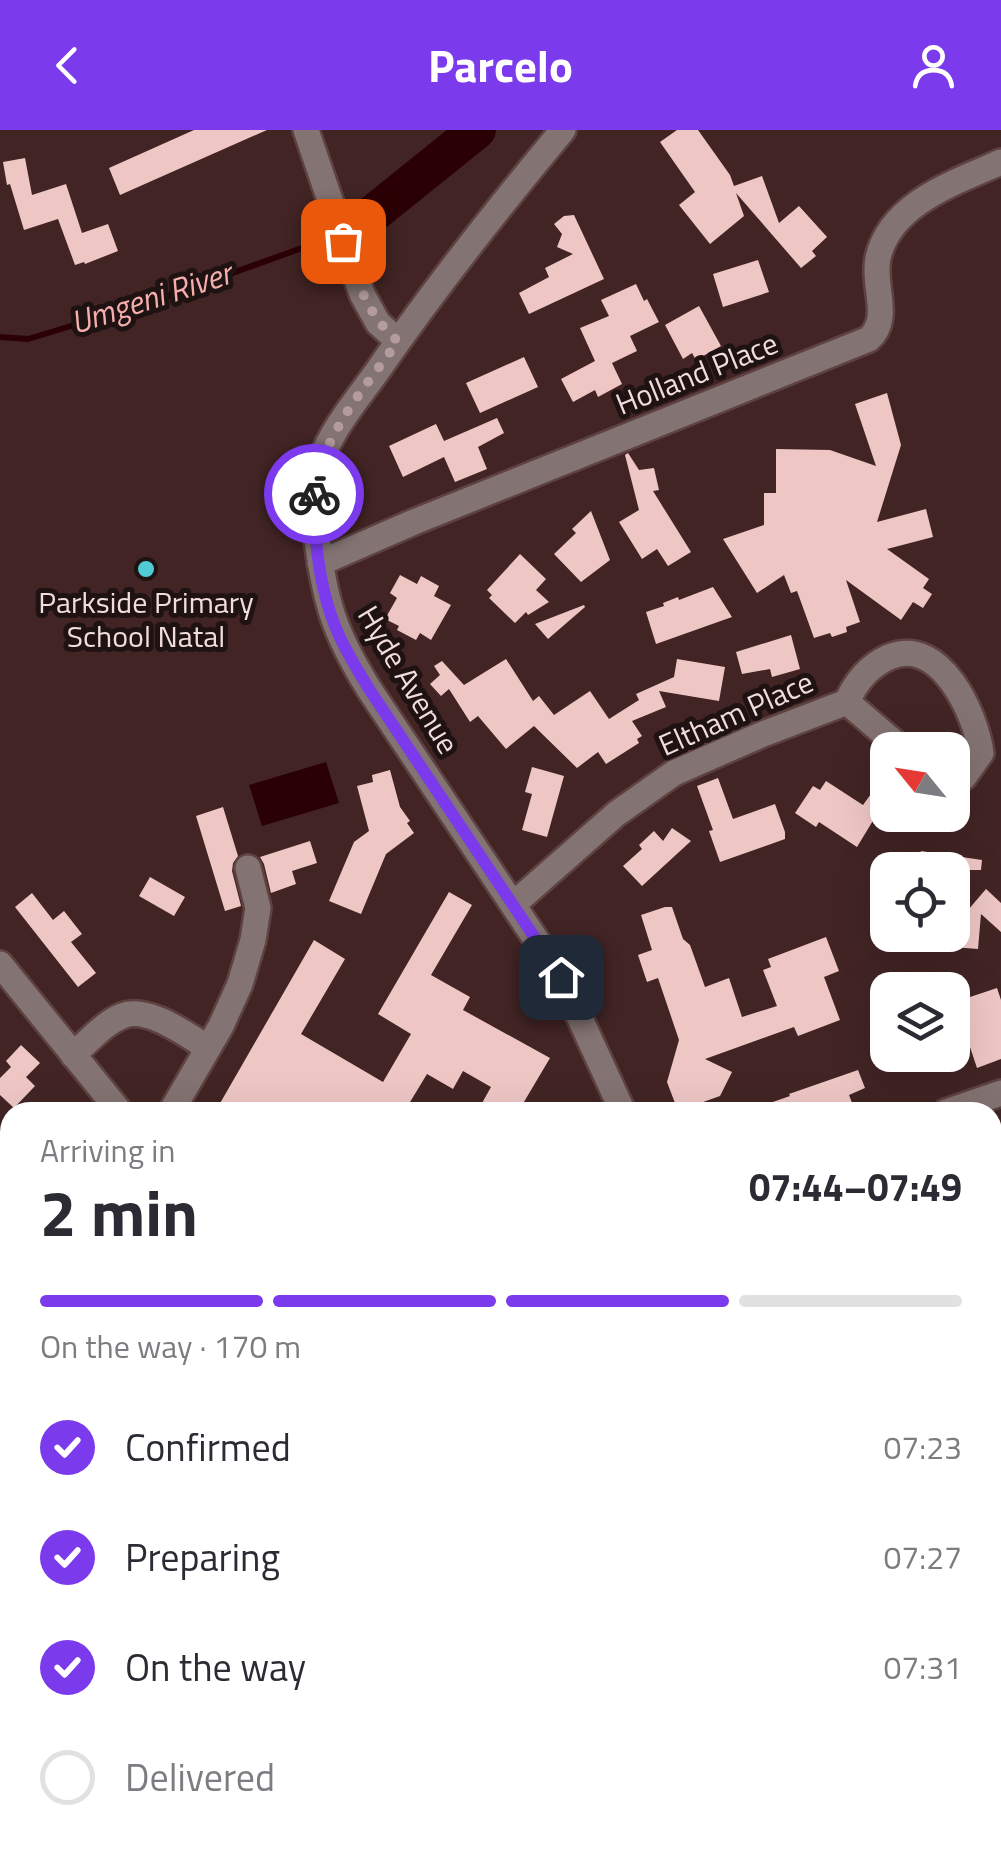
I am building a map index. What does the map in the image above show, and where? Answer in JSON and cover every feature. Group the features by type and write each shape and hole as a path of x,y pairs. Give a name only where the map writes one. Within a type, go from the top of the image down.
{"street":[{"path":"306,130 362,294 378,322 398,341"},
{"name":"Hyde Avenue","path":"562,130 398,341 330,441 314,496 320,563 330,612 349,655 561,977 618,1102"},
{"name":"Holland Place","path":"320,563 869,339 881,322 878,256 902,216 926,196 1001,162"},
{"name":"Eltham Place","path":"514,904 616,814 674,773 847,702 864,674 899,652 913,653 938,666 960,694 979,738 981,753 970,770"},
{"name":"Eltham Place","path":"847,702 882,732"},
{"path":"178,1102 240,984 258,908 248,868"},
{"path":"0,964 112,1102"},
{"path":"73,1055 110,1023 125,1014 136,1013 148,1015 208,1048"},
{"path":"975,1102 1001,1093"}],"shaded area":[{"path":"326,762 339,803 262,826 249,785"}],"building":[{"path":"194,130 267,130 120,195 109,168"},
{"path":"677,130 698,130 734,186 762,176 779,223 799,206 827,237 812,251 816,256 801,268 736,193 744,216 710,244 679,205 695,192 660,142"},
{"path":"25,158 32,195 66,184 82,233 108,224 118,251 75,265 58,219 24,230 3,162"},
{"path":"574,215 604,279 529,314 519,293 549,277 545,268 573,254 557,247 562,234 554,224 564,216"},
{"path":"758,260 769,292 723,307 713,274"},
{"path":"636,284 659,322 630,336 637,351 612,363 622,384 598,397 595,390 573,402 561,379 595,361 580,328 609,316 601,300"},
{"path":"699,306 721,346 696,360 692,353 683,359 665,325"},
{"path":"524,357 538,387 480,413 466,383"},
{"path":"887,393 901,445 877,522 926,509 933,537 887,549 929,579 923,588 932,594 923,608 913,602 901,620 846,580 860,622 846,627 847,632 814,638 797,591 791,593 784,575 757,593 723,539 764,525 764,493 776,493 776,449 830,450 876,466 855,404"},
{"path":"497,418 504,433 478,447 487,469 455,482 444,457 403,477 389,446 436,424 444,441"},
{"path":"628,453 639,470 654,468 659,490 653,491 691,552 668,566 657,549 642,559 619,522 639,510 625,455"},
{"path":"591,511 610,560 581,582 554,554"},
{"path":"520,554 546,579 536,590 549,602 528,615 526,612 515,623 489,598 492,595 487,590"},
{"path":"400,575 417,584 421,576 439,586 434,596 451,605 431,640 420,633 416,640 385,619 397,598 390,593"},
{"path":"713,587 732,617 656,644 646,612"},
{"path":"584,605 548,639 535,624"},
{"path":"791,635 800,669 772,677 770,669 742,674 736,652"},
{"path":"506,659 533,701 539,696 554,715 590,691 609,719 639,700 636,694 674,677 677,659 725,667 719,701 659,691 666,707 632,721 642,736 637,739 639,743 606,764 598,752 577,768 534,726 506,749 478,716 470,722 449,689 441,696 430,684 440,675 434,666 442,661 464,685"},
{"path":"532,767 564,776 547,837 522,830 532,794 525,792"},
{"path":"390,770 400,807 414,833 386,854 361,914 329,901 354,842 369,831 357,786 373,782 372,775"},
{"path":"718,778 733,819 775,804 785,839 720,862 697,786"},
{"path":"826,781 863,805 870,795 870,826 857,847 819,822 816,827 795,813 813,786 820,790"},
{"path":"223,807 238,856 232,871 241,906 225,911 196,816"},
{"path":"672,828 691,841 642,886 623,866 654,831 663,841"},
{"path":"310,841 317,863 292,871 296,884 271,893 260,857"},
{"path":"970,858 982,860 981,870 970,870"},
{"path":"150,877 185,897 174,916 139,896"},
{"path":"986,889 1001,903 1001,932 981,914 978,949 970,948 970,908"},
{"path":"449,892 472,905 431,975 470,997 463,1010 550,1058 524,1102 483,1102 491,1087 463,1071 453,1089 427,1074 410,1102 221,1102 314,940 345,959 301,1034 383,1082 411,1034 378,1014"},
{"path":"32,893 53,920 64,911 82,934 71,942 96,973 78,987 15,907"},
{"path":"672,907 705,987 729,978 742,1017 777,1006 763,970 771,967 768,959 826,937 839,971 824,977 840,1020 798,1036 794,1027 705,1059 732,1072 720,1096 703,1102 675,1102 667,1082 679,1040 658,978 647,982 638,955 652,950 641,915"},
{"path":"997,988 1001,1000 1001,1059 977,1068 970,1047 970,997"},
{"path":"21,1045 40,1063 26,1077 35,1086 20,1102 8,1102 0,1095 0,1078 11,1067 6,1061"},
{"path":"858,1070 865,1088 849,1095 852,1102 773,1102"}],"waterway":[{"name":"Umgeni River","path":"364,221 477,130"},
{"name":"Umgeni River","path":"0,337 28,339 160,299 302,248"}],"way so far":[{"path":"314,494 330,441 398,341 371,311 343,241"}],"place":[{"name":"Parkside Primary School Natal","path":"146,569"}],"route":[{"path":"314,494 326,600 343,644 561,977"}]}
